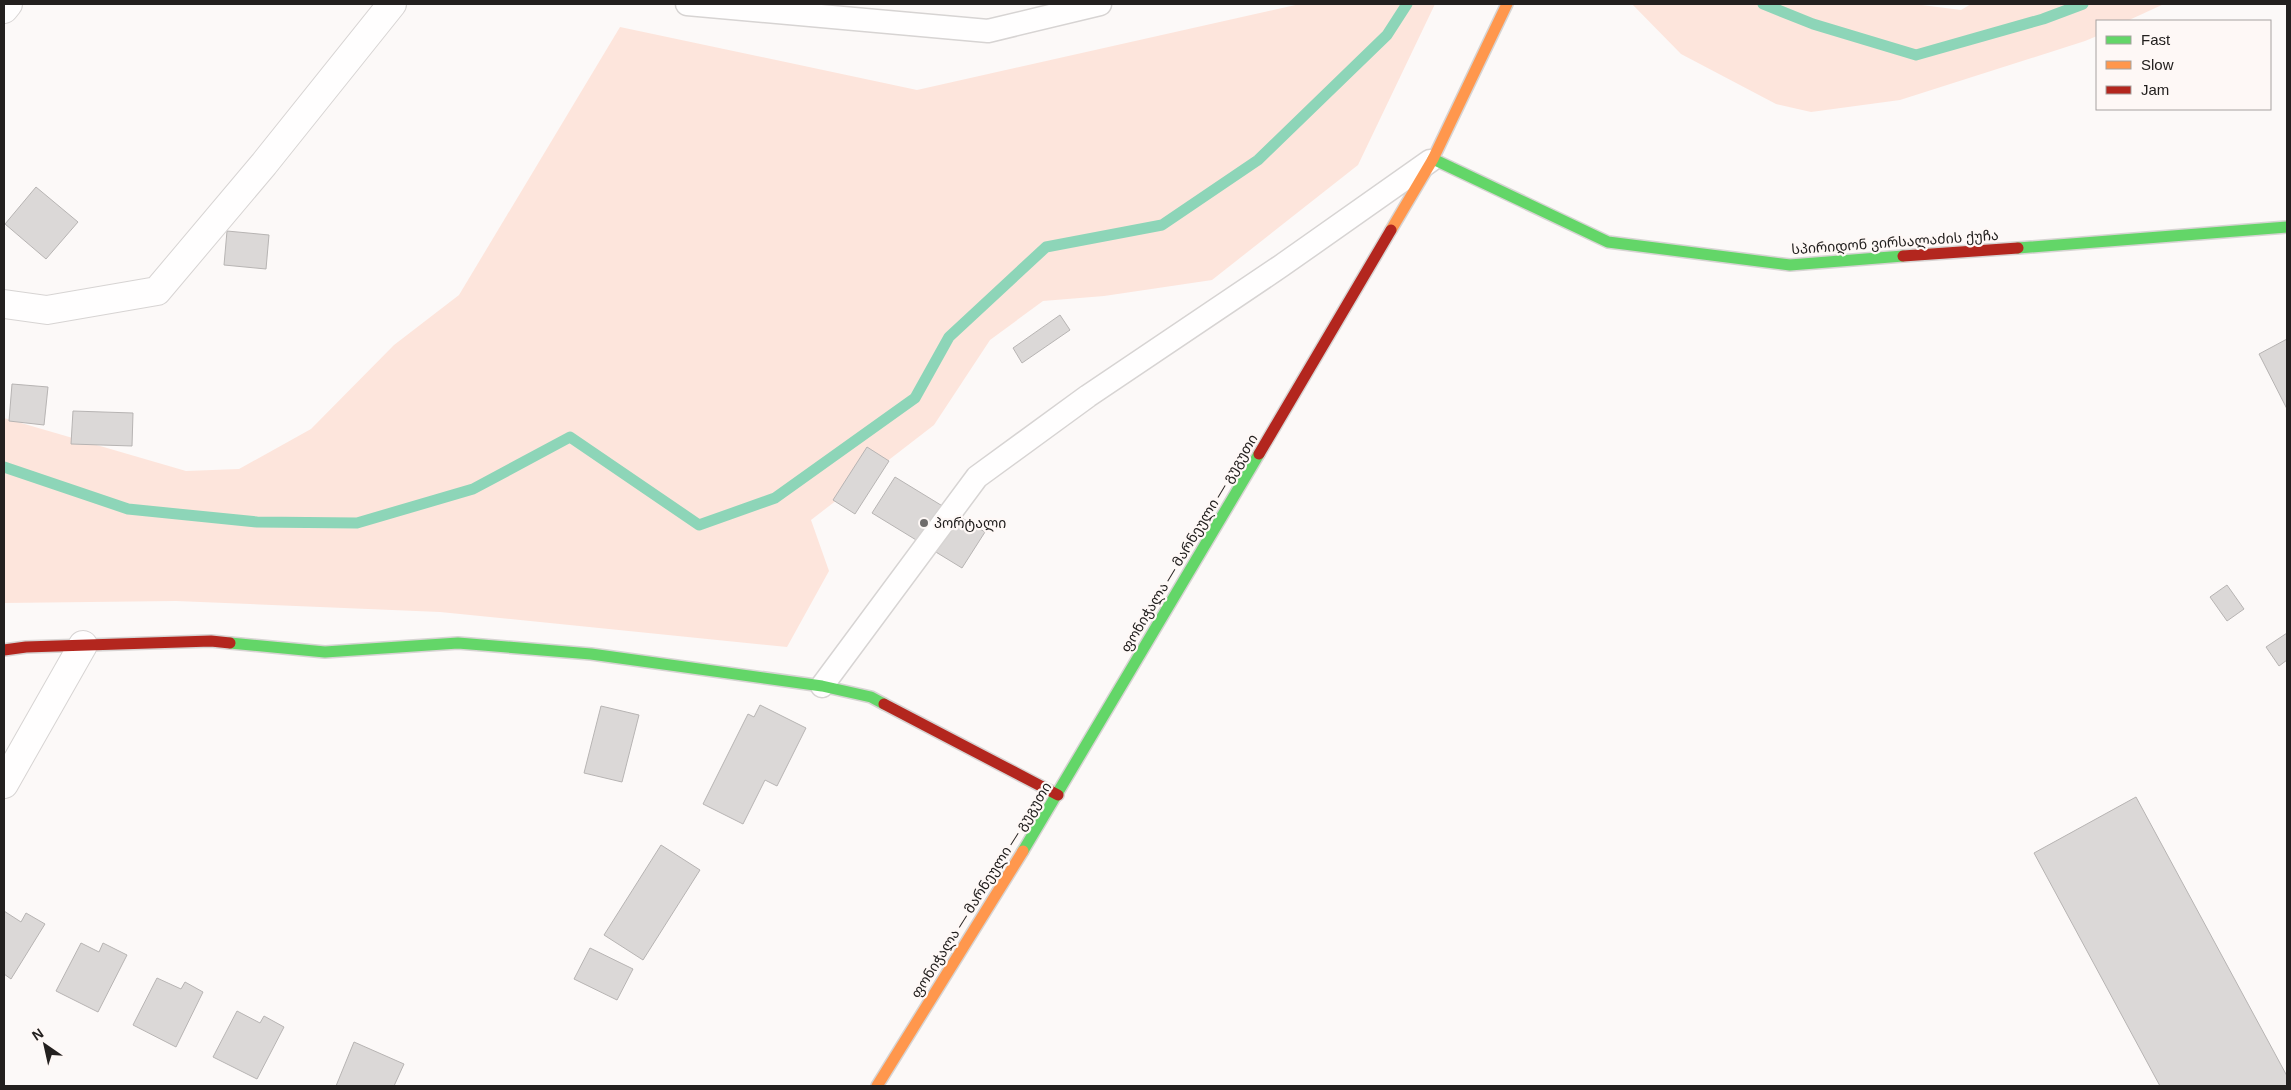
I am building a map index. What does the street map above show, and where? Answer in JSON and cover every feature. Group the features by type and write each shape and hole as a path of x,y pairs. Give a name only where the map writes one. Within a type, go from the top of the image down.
{"main road":[{"name":"ფონიჭალა — მარნეული — გუგუთი","path":"877,1086 1058,795 1433,159 1507,4"},
{"name":"სპირიდონ ვირსალაძის ქუჩა","path":"1433,159 1608,242 1790,265 2287,227"},
{"path":"4,650 26,647 210,641 325,652 458,644 590,654 822,686 871,697 1058,795"}],"street":[{"path":"4,9 8,4"},
{"path":"4,304 46,310 157,291 264,164 392,4"},
{"path":"4,784 83,645"}],"lane":[{"path":"687,4 988,31 1100,4"},
{"path":"822,686 977,477 1088,396 1273,271 1433,159"}],"shaded area":[{"path":"1300,4 1435,4 1358,165 1212,280 1104,296 1043,301 990,340 934,425 811,520 829,571 787,647 440,612 176,601 4,603 4,418 186,471 239,469 311,429 394,345 459,295 620,27 917,90"},
{"path":"1632,4 1914,4 1961,10 1971,4 2164,4 2129,20 2096,20 2096,36 2085,41 1900,100 1811,112 1776,104 1681,54"}],"building":[{"path":"36,187 78,222 46,259 5,224"},
{"path":"227,231 269,235 266,269 224,265"},
{"path":"1060,315 1070,330 1022,363 1013,348"},
{"path":"2287,339 2287,409 2259,354"},
{"path":"12,384 48,387 44,425 9,421"},
{"path":"73,411 133,413 132,446 71,444"},
{"path":"867,447 889,461 855,514 833,500"},
{"path":"895,477 985,532 962,568 872,513"},
{"path":"2227,585 2244,609 2227,621 2210,597"},
{"path":"2287,633 2287,660 2279,666 2266,647"},
{"path":"760,705 806,728 777,786 765,780 743,824 703,804 748,714 754,717"},
{"path":"601,706 639,715 622,782 584,773"},
{"path":"2136,797 2287,1076 2287,1086 2160,1086 2034,853"},
{"path":"661,845 700,870 643,960 604,935"},
{"path":"4,911 21,922 26,913 45,924 11,979 4,974"},
{"path":"81,943 99,952 103,943 127,955 98,1012 56,991"},
{"path":"590,948 633,969 617,1000 574,979"},
{"path":"157,978 181,989 185,982 203,992 176,1047 133,1025"},
{"path":"237,1011 260,1023 264,1016 284,1027 257,1079 213,1057"},
{"path":"354,1042 404,1064 394,1086 336,1086"}],"waterway":[{"path":"4,467 128,509 257,522 357,523 473,489 570,437 699,525 775,498 915,398 949,337 1046,247 1162,225 1258,160 1387,35 1407,4"},
{"path":"1763,4 1813,24 1916,55 2043,19 2083,4"}],"traffic: fast":[{"path":"1433,159 1608,242 1790,265 1903,256"},
{"path":"2018,248 2287,227"},
{"path":"1023,851 1259,454"},
{"path":"230,643 325,652 458,643 591,654 822,686 871,697 884,704"}],"traffic: slow":[{"path":"1391,230 1433,159 1507,4"},
{"path":"877,1086 1023,851"}],"traffic: jam":[{"path":"1259,454 1391,230"},
{"path":"1903,256 2018,248"},
{"path":"4,650 26,647 211,641 230,643"},
{"path":"884,704 1058,795"}],"place":[{"name":"პორტალი","path":"924,523"}]}
